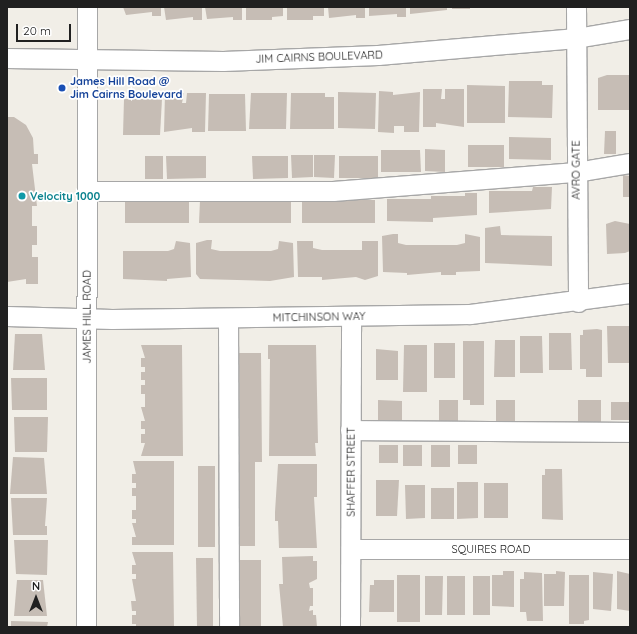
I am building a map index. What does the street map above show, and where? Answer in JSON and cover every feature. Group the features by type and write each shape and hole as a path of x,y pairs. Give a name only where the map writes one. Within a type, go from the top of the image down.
{"street":[{"name":"JAMES HILL ROAD","path":"86,627 88,7"},
{"name":"AVRO GATE","path":"576,7 578,302"},
{"name":"JIM CAIRNS BOULEVARD","path":"7,58 88,57 223,60 378,55 576,38 630,29"},
{"path":"88,191 333,191 576,172 630,163"},
{"name":"MITCHINSON WAY","path":"7,316 87,319 470,314 578,302 630,293"},
{"name":"SHAFFER STREET","path":"350,627 351,316"},
{"path":"228,318 229,627"},
{"path":"350,430 630,432"},
{"name":"SQUIRES ROAD","path":"351,549 630,549"}],"building":[{"path":"123,7 161,7 161,16 152,16 152,12 126,15"},
{"path":"164,7 202,7 202,20 193,20 193,17 166,20"},
{"path":"205,7 242,7 242,20 233,20 233,17 207,19"},
{"path":"246,7 283,7 283,16 272,17 272,20 246,20"},
{"path":"287,7 324,7 324,16 313,16 313,20 287,20"},
{"path":"328,7 365,7 365,18 356,18 356,15 329,18"},
{"path":"369,7 406,7 406,17 397,17 397,14 369,16"},
{"path":"410,7 447,7 447,10 410,14"},
{"path":"452,7 470,7 470,9 452,9"},
{"path":"607,75 630,75 630,110 598,110 598,78"},
{"path":"509,81 542,81 542,85 553,85 552,118 508,117"},
{"path":"467,85 505,86 505,123 467,123"},
{"path":"423,89 442,89 441,99 445,99 445,89 464,89 464,127 436,123 436,127 423,127"},
{"path":"379,91 393,92 393,95 420,92 419,132 404,132 404,126 394,126 394,133 378,132"},
{"path":"338,92 376,93 375,129 338,128"},
{"path":"165,93 184,93 182,103 186,103 187,93 206,93 205,132 192,132 192,128 164,132"},
{"path":"251,93 287,93 286,129 249,129"},
{"path":"291,93 325,93 325,97 334,97 334,129 290,129"},
{"path":"209,94 245,94 246,131 208,131"},
{"path":"124,99 162,99 160,135 123,135"},
{"name":"Velocity 1000","path":"7,117 14,117 26,125 33,138 34,154 38,154 38,164 32,164 37,206 32,206 32,226 37,226 37,245 32,245 32,257 38,257 38,284 26,284 26,279 7,282"},
{"path":"605,131 616,131 616,154 604,154"},
{"path":"509,137 551,138 551,160 509,159"},
{"path":"468,145 504,145 504,167 468,167"},
{"path":"425,149 445,150 445,172 425,171"},
{"path":"381,150 420,150 421,172 381,172"},
{"path":"291,155 313,155 313,177 292,178"},
{"path":"314,155 335,155 334,178 314,177"},
{"path":"145,156 163,156 163,179 145,179"},
{"path":"166,156 206,156 206,178 167,179"},
{"path":"252,156 288,156 288,178 253,179"},
{"path":"339,156 378,156 378,178 339,178"},
{"path":"623,175 630,176 630,197 623,197"},
{"path":"533,187 552,187 551,209 489,213 489,191 532,191"},
{"path":"465,193 477,193 477,215 433,218 433,222 387,221 387,199 431,199 431,196 465,196"},
{"path":"125,200 189,200 189,223 125,223"},
{"path":"200,200 291,200 291,223 199,223"},
{"path":"302,200 375,200 375,223 302,223"},
{"path":"615,221 630,224 630,251 625,253 607,254 606,224"},
{"path":"500,226 501,235 552,236 552,266 485,263 485,228"},
{"path":"398,234 398,243 406,245 457,245 465,243 465,234 480,237 480,271 456,272 456,275 441,275 441,272 407,275 407,273 383,272 382,236"},
{"path":"212,240 211,249 220,251 271,251 278,249 279,241 293,243 294,277 270,281 200,279 196,274 196,243"},
{"path":"176,241 190,243 191,277 167,279 167,281 123,279 123,251 168,251 174,249"},
{"path":"297,241 313,241 313,248 322,250 362,250 362,241 378,241 378,276 365,280 356,277 322,280 322,277 298,277"},
{"path":"607,326 630,326 630,363 608,363"},
{"path":"583,330 602,330 602,377 586,377 586,369 580,369 580,335 583,335"},
{"path":"549,333 571,333 572,370 549,370"},
{"path":"15,334 42,334 45,370 13,370"},
{"path":"520,336 542,336 543,373 520,373"},
{"path":"495,340 515,340 515,377 494,377"},
{"path":"463,341 484,341 484,405 470,405 470,400 463,400"},
{"path":"434,343 455,343 455,378 434,378"},
{"path":"141,345 182,345 183,456 141,456 145,443 141,443 141,434 145,434 145,429 141,429 141,421 145,421 141,407 145,407 145,394 141,394 141,385 145,385 145,380 141,380 141,372 145,372 145,367 141,367 141,358 145,358"},
{"path":"268,345 316,345 318,443 315,443 316,456 269,456 270,359 268,359"},
{"path":"404,345 427,345 427,392 403,392"},
{"path":"376,349 398,351 398,380 376,380"},
{"path":"239,353 261,353 262,462 255,462 255,546 232,546 232,462 240,462"},
{"path":"11,378 47,378 47,410 12,410"},
{"path":"378,400 402,401 402,423 378,422"},
{"path":"439,400 458,400 458,422 439,422"},
{"path":"496,400 515,400 515,421 496,421"},
{"path":"578,400 601,400 601,422 578,422"},
{"path":"611,402 630,402 630,420 611,420"},
{"path":"14,417 48,417 47,452 15,452"},
{"path":"379,445 398,445 398,463 379,463"},
{"path":"403,445 422,445 422,466 403,466"},
{"path":"431,445 450,445 450,467 431,467"},
{"path":"458,445 477,445 477,464 458,464"},
{"path":"13,457 44,458 47,494 10,494"},
{"path":"133,461 174,461 174,545 132,545 132,537 136,537 132,523 136,523 136,519 132,519 132,510 136,510 136,496 132,496 132,488 136,488 136,483 132,483 132,474 136,474"},
{"path":"278,464 317,464 317,497 314,497 317,548 279,548 278,521 275,521"},
{"path":"198,466 215,466 215,547 198,547"},
{"path":"545,469 562,469 563,520 542,519 542,475 545,475"},
{"path":"376,480 399,480 397,516 376,516"},
{"path":"457,482 478,482 478,518 457,519"},
{"path":"484,483 508,483 508,518 484,518"},
{"path":"405,485 425,485 425,518 406,519"},
{"path":"431,488 454,488 454,519 431,519"},
{"path":"11,498 47,498 45,526 47,526 47,535 13,535"},
{"path":"14,540 48,540 47,575 16,574"},
{"path":"132,552 173,552 174,627 136,627 136,624 132,624 132,615 136,615 136,611 132,611 131,601 136,601 132,579 136,579 136,574 132,574 132,565 136,565"},
{"path":"313,556 313,561 317,561 317,579 309,583 310,588 313,588 313,606 310,606 309,611 313,610 313,615 316,615 317,627 283,627 279,584 283,584 282,557"},
{"path":"196,558 213,558 213,627 197,627"},
{"path":"238,560 261,560 261,627 238,627"},
{"path":"503,571 514,571 514,607 492,606 492,575 503,575"},
{"path":"556,571 565,572 564,606 544,606 544,574 556,574"},
{"path":"617,571 630,574 630,611 617,609"},
{"path":"524,572 542,573 543,621 527,621 526,612 520,612 520,579 524,579"},
{"path":"593,572 613,574 611,611 593,609"},
{"path":"397,575 420,575 420,622 397,622"},
{"path":"569,575 589,575 589,620 584,621 584,624 569,624"},
{"path":"425,576 443,576 442,615 425,615"},
{"path":"447,576 465,576 465,615 447,615"},
{"path":"473,576 490,576 490,615 473,615"},
{"path":"17,580 43,580 47,616 14,616"},
{"path":"374,580 394,580 394,612 369,612 370,585 374,585"},
{"path":"11,621 48,622 47,627 11,627"}],"place":[{"name":"James Hill Road @ Jim Cairns Boulevard","path":"62,88"},
{"name":"Velocity 1000","path":"22,196"}]}
